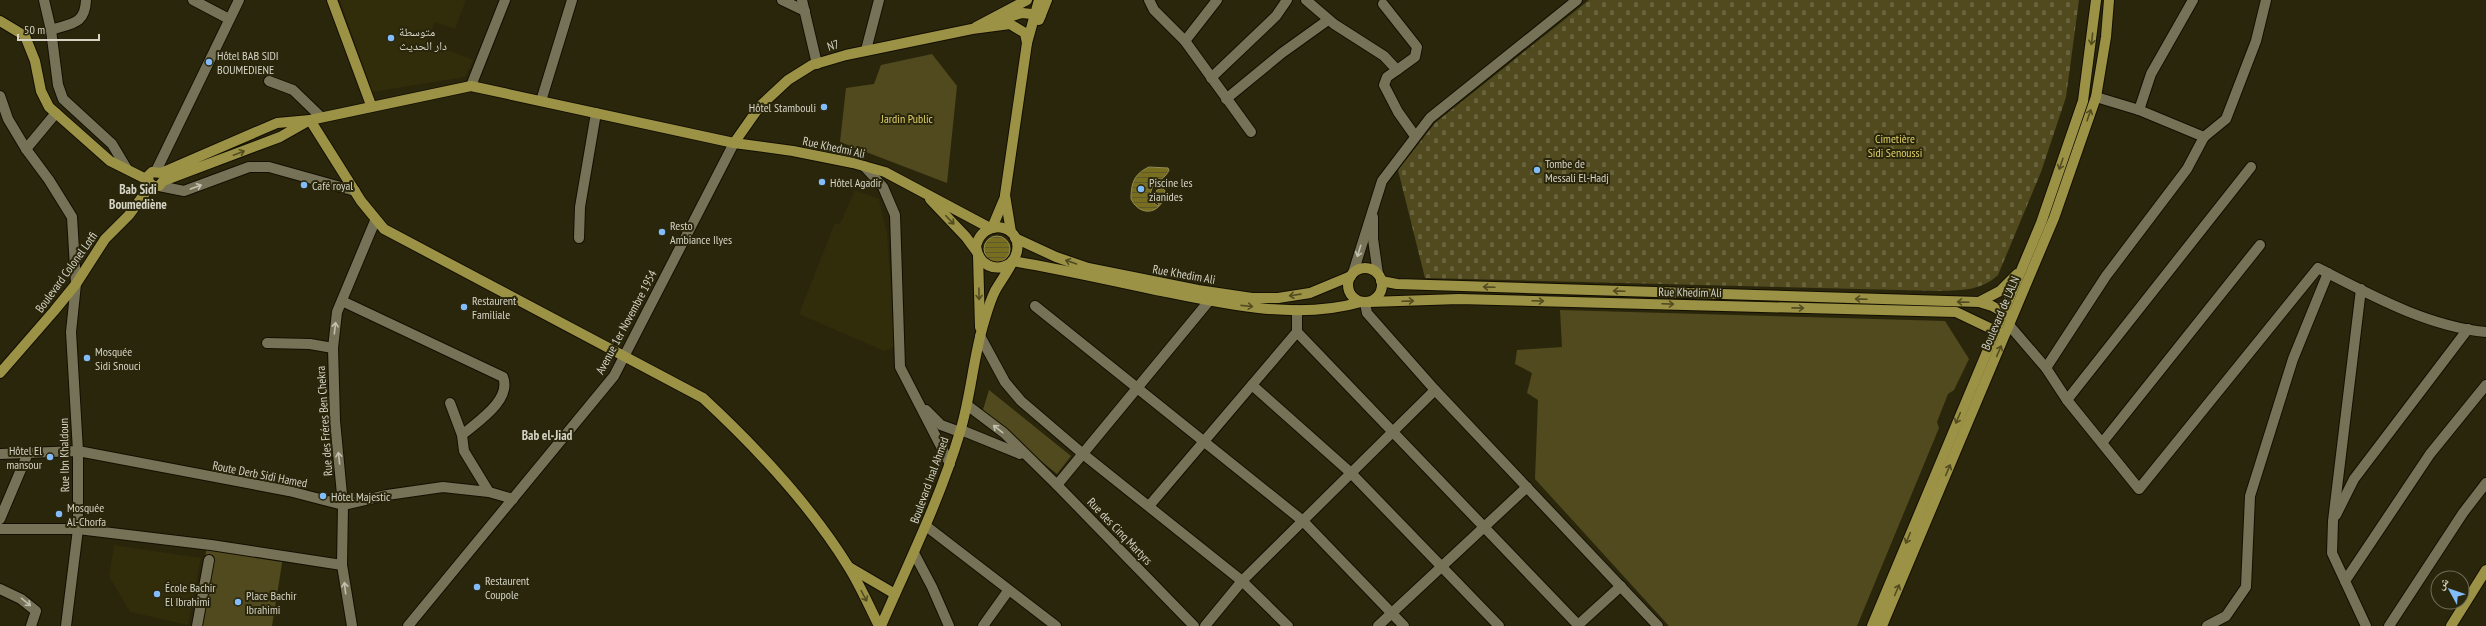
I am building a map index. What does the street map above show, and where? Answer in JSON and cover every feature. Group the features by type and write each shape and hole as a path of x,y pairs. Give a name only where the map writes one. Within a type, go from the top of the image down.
{"main road":[{"path":"332,0 371,105"},
{"path":"972,29 1027,0"},
{"path":"1020,100 1038,14 1039,0"},
{"path":"991,228 1005,195 1020,100 1027,43 1038,14 1047,0"},
{"name":"Boulevard de L'ALN","path":"1882,626 2005,335 2008,318 2022,268 2041,223 2083,101 2096,0"},
{"name":"Boulevard de L'ALN","path":"1872,626 1995,331 2008,318 2054,218 2096,97 2106,37 2109,0"},
{"path":"972,29 1022,13 1038,14"},
{"path":"0,21 7,23 25,36 35,61 41,91 49,107 95,149 127,169 156,179 280,137 310,120"},
{"path":"972,29 1010,24 1025,33 1027,43"},
{"name":"N7","path":"734,143 760,106 788,80 817,64 866,50 972,29"},
{"path":"156,179 277,123 310,120 371,105 471,86"},
{"name":"Rue Khedmi Ali","path":"471,86 734,143 793,151 864,166 885,172 991,228"},
{"path":"310,120 375,221 384,229 703,398 745,437 792,490 848,566 880,626"},
{"name":"Boulevard Colonel Lotfi","path":"0,373 76,284 105,239 129,215 156,179"},
{"name":"Rue Khedmi Ali","path":"923,192 966,237 977,254"},
{"path":"980,336 993,296 1017,250 1005,195"},
{"path":"980,336 976,246 980,236 991,228 999,227 1013,235"},
{"name":"Rue Khedim Ali","path":"1013,235 1056,257 1088,268 1198,290 1252,298 1278,298 1310,293 1352,274"},
{"path":"977,254 986,265 992,267 999,268 1011,262"},
{"name":"Rue Khedim Ali","path":"1011,262 1209,301 1297,310 1347,306 1365,302 1459,299 1956,312 1973,318 2005,335"},
{"path":"1363,268 1374,270 1380,277 1380,293 1365,302 1353,298 1349,292 1348,283 1352,274 1363,268"},
{"path":"1979,302 2000,291 2022,268"},
{"name":"Rue Khedim Ali","path":"1380,277 1392,284 1413,285 1979,302 1992,306 2008,318"},
{"name":"Boulevard Inal Ahmed","path":"880,626 926,526 950,464 961,431 980,336"},
{"path":"1974,382 1984,386"},
{"path":"848,566 895,594"},
{"path":"2452,626 2486,570"}],"street":[{"path":"44,0 51,30 58,85 63,99 112,144 127,169"},
{"path":"51,30 80,21 84,16 86,0"},
{"path":"193,0 229,19"},
{"path":"239,0 156,179 184,191 249,168 269,167 355,191"},
{"path":"471,86 505,0"},
{"path":"541,101 572,0"},
{"path":"782,0 805,12"},
{"path":"802,0 817,64"},
{"path":"866,50 879,0"},
{"path":"1149,0 1154,10 1184,40 1251,132"},
{"path":"1184,40 1217,0"},
{"path":"1211,78 1276,16 1287,0"},
{"path":"1306,0 1328,20 1384,56 1397,70"},
{"path":"1352,274 1382,181 1415,136 1430,118 1578,0"},
{"path":"2139,110 2151,74 2193,0"},
{"path":"2046,368 2106,276 2187,169 2204,137 2226,119 2256,41 2266,0"},
{"path":"1383,4 1417,48 1415,57 1387,77 1384,85 1398,112 1415,136"},
{"path":"1226,99 1282,53 1328,20"},
{"path":"269,80 293,90 320,117"},
{"name":"Rue Ibn Khaldoun","path":"0,96 8,119 26,149 49,180 72,217 76,284 72,332 78,451 78,530 66,626"},
{"path":"2096,97 2139,110 2204,137"},
{"path":"26,149 56,113"},
{"path":"579,238 580,207 596,113"},
{"name":"Avenue 1er Novembre 1954","path":"408,626 614,376 734,143"},
{"path":"864,166 883,187 894,215 900,367 918,400 936,440 950,464"},
{"path":"2067,400 2251,166"},
{"path":"1374,203 1373,239 1380,277"},
{"name":"Rue des Fréres Ben Chekra","path":"352,626 342,565 343,505 335,421 333,348 337,312 375,221"},
{"path":"2102,443 2260,244"},
{"path":"2008,318 2046,368 2067,400 2138,489 2318,268 2401,310 2468,330 2486,332"},
{"path":"2207,626 2226,616 2246,587 2250,496 2293,359 2328,273"},
{"path":"2361,289 2333,521 2332,553 2366,626"},
{"path":"342,301 503,377 505,381 502,397 495,406 462,435"},
{"path":"1057,485 1135,388 1209,301"},
{"path":"1365,302 1367,313 1435,390 1658,626"},
{"path":"1035,306 1135,388 1303,521 1404,626"},
{"path":"1149,506 1297,332 1297,310"},
{"path":"2333,521 2354,480 2468,330"},
{"path":"1297,332 1578,626 1621,586"},
{"path":"980,336 1004,382 1015,395 1083,454 1242,581 1288,626"},
{"path":"267,343 310,344 333,348"},
{"path":"1252,385 1351,473 1499,626"},
{"path":"2345,581 2430,454 2486,385"},
{"path":"1205,626 1242,581 1435,390"},
{"path":"918,400 937,423 999,443 1026,456"},
{"path":"450,402 462,435 464,451 489,492"},
{"path":"967,405 1004,433 1026,456"},
{"name":"Route Derb Sidi Hamed","path":"0,454 78,451 288,491 343,505 387,495 443,487 489,492 513,499"},
{"path":"0,519 28,453"},
{"name":"Rue des Cinq Martyrs","path":"1026,456 1057,485 1194,626"},
{"path":"2389,626 2463,513 2486,483"},
{"path":"1378,626 1393,614 1441,566 1527,487"},
{"path":"926,526 1008,591 1056,626"},
{"path":"0,529 78,530 211,545 342,565"},
{"path":"914,553 949,626"},
{"path":"197,626 209,560"},
{"path":"0,589 21,598 36,611 31,626"},
{"path":"983,626 1008,591"}],"shaded area":[{"name":"متوسطة دار الحديث","path":"340,0 466,0 455,29 435,22 424,48 437,54 441,47 473,60 465,77 372,92"},
{"name":"Piscine les zianides","path":"1149,167 1168,168 1169,170 1164,178 1152,188 1150,200 1158,206 1159,204 1154,200 1156,191 1162,187 1165,191 1161,204 1151,211 1146,211 1135,205 1131,199 1131,193 1134,180 1140,173"},
{"path":"855,190 879,199 887,234 895,344 891,349 884,351 799,314 835,223 840,224"},
{"path":"997,236 1006,240 1010,249 1006,258 997,262 988,258 984,249 988,240"},
{"name":"École Bachir El Ibrahimi","path":"114,545 201,558 188,625 130,612 109,576"}],"green space":[{"name":"Cimetière Sidi Senoussi","path":"1589,0 2079,0 2066,97 2041,172 1998,275 1985,284 1971,289 1939,291 1425,278 1398,170 1435,123"},
{"name":"Jardin Public","path":"932,54 957,86 947,183 840,142 846,88 874,84 881,65"},
{"path":"1560,310 1945,321 1969,359 1954,390 1948,394 1937,422 1939,428 1857,626 1669,626 1535,479 1538,400 1527,393 1532,373 1515,364 1517,350 1562,347"},
{"path":"989,390 1071,456 1057,474 982,413"},
{"name":"Place Bachir Ibrahimi","path":"207,546 283,557 272,626 193,626"}],"place":[{"name":"متوسطة دار الحديث","path":"391,38"},
{"name":"Hôtel BAB SIDI BOUMEDIENE","path":"209,62"},
{"name":"Hôtel Stambouli","path":"824,107"},
{"name":"Tombe de Messali El-Hadj","path":"1537,170"},
{"name":"Hôtel Agadir","path":"822,182"},
{"name":"Café royal","path":"304,185"},
{"name":"Piscine les zianides","path":"1141,189"},
{"name":"Resto Ambiance Ilyes","path":"662,232"},
{"name":"Restaurent Familiale","path":"464,307"},
{"name":"Mosquée Sidi Snouci","path":"87,358"},
{"name":"Hôtel El mansour","path":"50,457"},
{"name":"Hôtel Majestic","path":"323,496"},
{"name":"Mosquée Al-Chorfa","path":"59,514"},
{"name":"Restaurent Coupole","path":"477,587"},
{"name":"École Bachir El Ibrahimi","path":"157,594"},
{"name":"Place Bachir Ibrahimi","path":"238,602"}],"district":[{"name":"Bab Sidi Boumediène","path":"138,196"},
{"name":"Bab el-Jiad","path":"547,435"}]}
